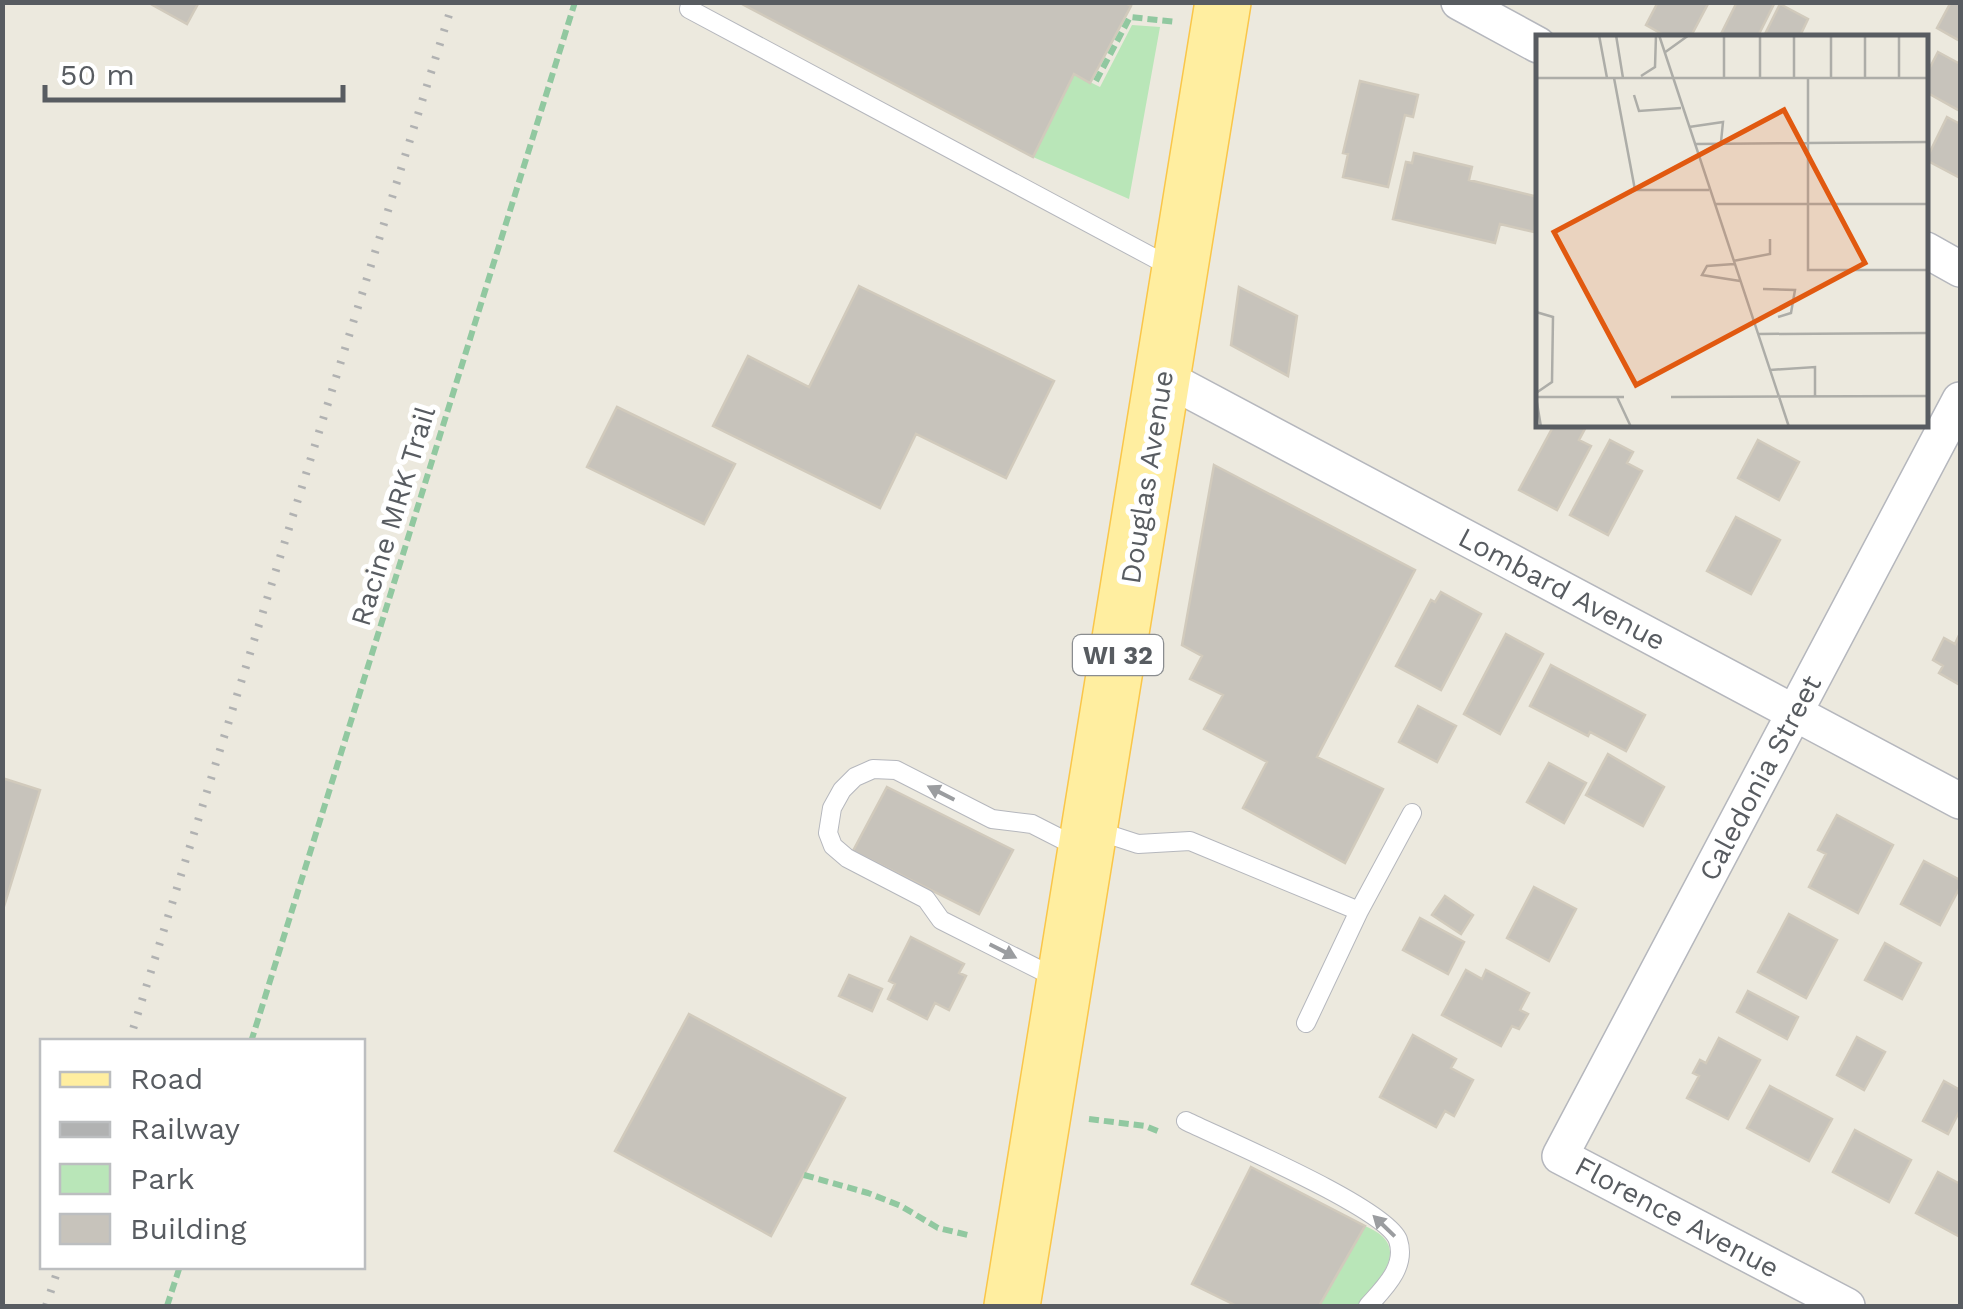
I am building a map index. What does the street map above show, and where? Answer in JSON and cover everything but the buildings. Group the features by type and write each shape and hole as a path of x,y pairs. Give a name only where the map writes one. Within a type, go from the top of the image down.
{"main road":[{"name":"Douglas Avenue","path":"1012,1306 1221,14"}],"street":[{"path":"1458,2 1536,44"},
{"path":"1928,251 1960,269"},
{"name":"Lombard Avenue","path":"1164,376 1960,801"},
{"name":"Caledonia Street","path":"1560,1156 1960,400"},
{"name":"Florence Avenue","path":"1560,1156 1847,1306"}],"lane":[{"path":"690,2 688,9 1180,272"},
{"path":"1064,982 941,920 926,899 847,858 832,846 828,833 832,808 842,790 855,777 873,770 896,770 992,819 1032,824 1088,840 1138,844 1190,841 1359,911"},
{"path":"1306,1022 1412,813"},
{"path":"1186,1121 1361,1206 1392,1229 1400,1244 1391,1306"},
{"path":"1368,1306 1394,1276"}],"path":[{"name":"Racine MRK Trail","path":"252,1039 399,576 574,2"},
{"path":"1096,81 1130,18 1221,14"},
{"path":"1043,1114 1144,1126 1162,1133"},
{"path":"804,1175 868,1193 938,1228 968,1235"},
{"path":"167,1306 179,1269"}],"green space":[{"path":"1132,25 1160,27 1129,199 1033,157 1074,74 1100,87"},
{"path":"1365,1226 1388,1243 1390,1253 1383,1274 1357,1306 1319,1306"}],"railway":[{"path":"130,1039 453,2"},
{"path":"46,1306 58,1269"}]}
